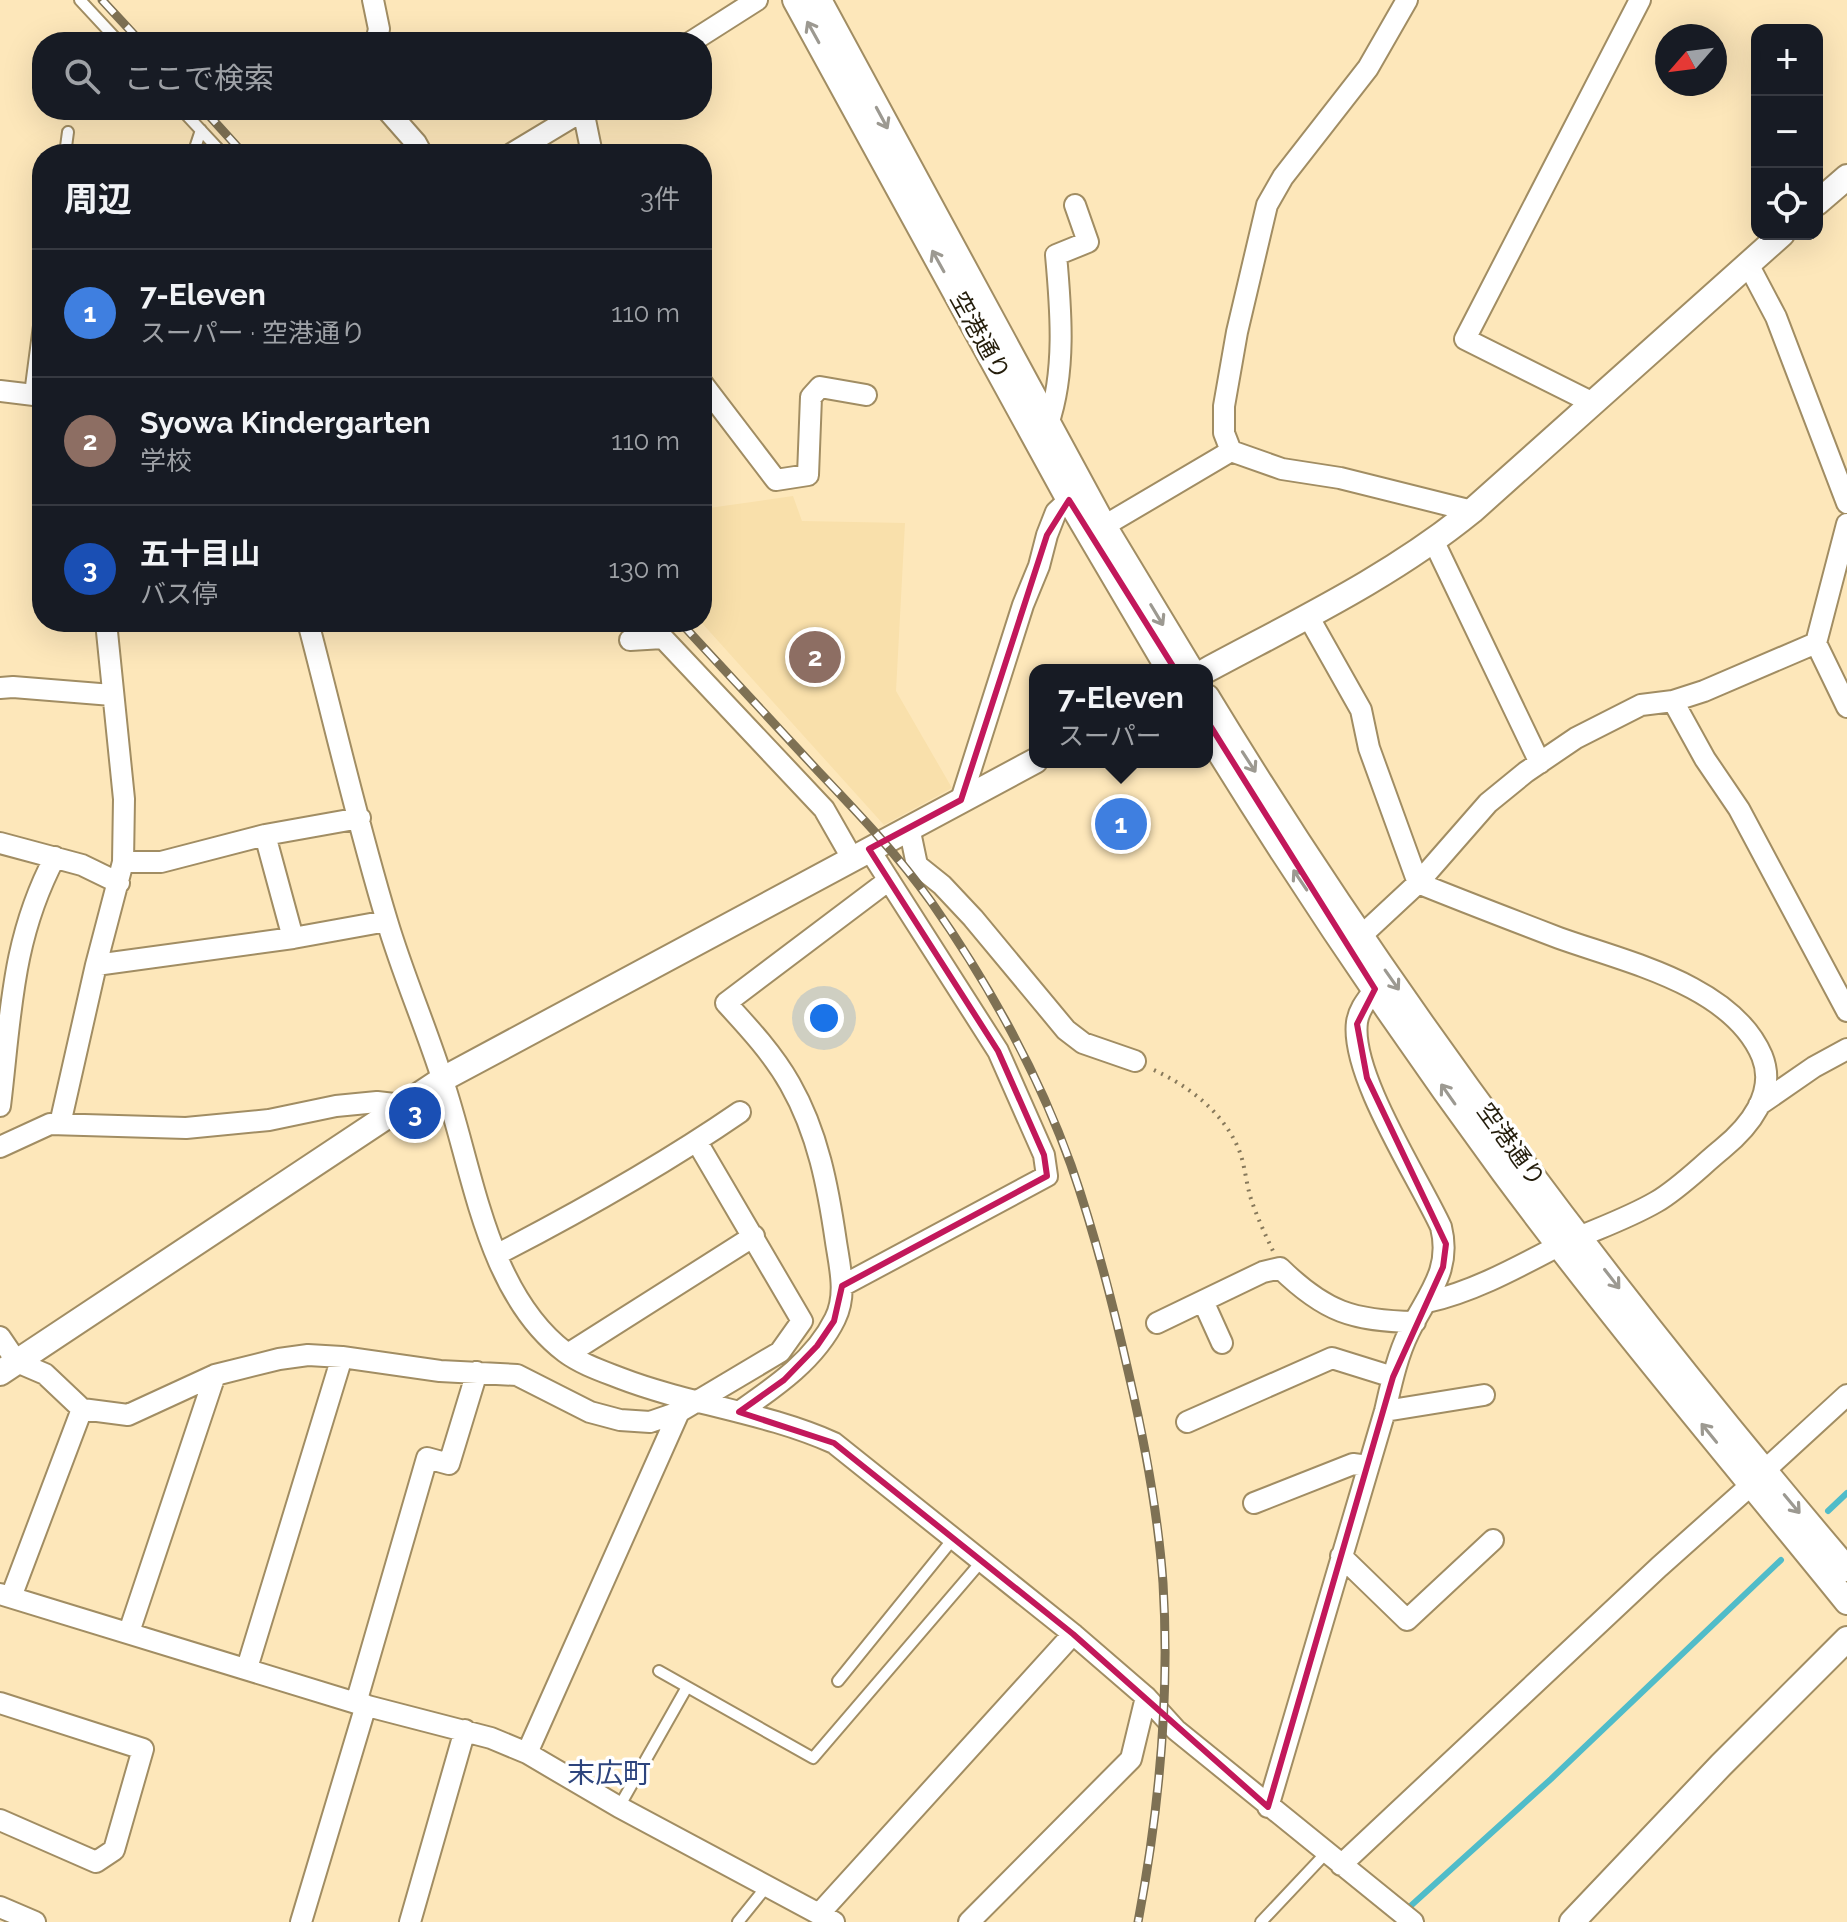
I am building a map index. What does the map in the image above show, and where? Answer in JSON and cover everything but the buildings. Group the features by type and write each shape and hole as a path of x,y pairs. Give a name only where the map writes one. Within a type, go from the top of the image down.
{"street":[{"path":"373,0 378,32"},
{"path":"707,32 757,0"},
{"name":"空港通り","path":"795,0 1069,500 1165,664"},
{"name":"空港通り","path":"819,0 1104,526 1187,664"},
{"path":"1407,0 1368,68 1283,177 1267,205 1237,332 1224,406 1224,433 1231,451 1282,469 1340,478 1472,511"},
{"path":"1593,403 1465,339 1640,0"},
{"path":"396,120 417,144"},
{"path":"528,144 567,120"},
{"path":"585,120 590,144"},
{"path":"1823,198 1847,177"},
{"path":"1048,424 1056,401 1060,351 1056,255 1088,242 1075,205"},
{"path":"1213,667 1371,583 1434,542 1775,240"},
{"path":"1748,264 1776,317 1847,503"},
{"path":"712,401 776,480 808,475 811,397 820,387 866,395"},
{"path":"0,391 32,395"},
{"path":"1104,526 1231,451"},
{"path":"961,800 1047,535 1056,512 1069,500"},
{"path":"1847,524 1816,643 1847,707"},
{"path":"1434,542 1540,763"},
{"path":"1308,616 1361,710 1369,748 1418,883 1673,979 1737,1018 1754,1038 1766,1067 1766,1085 1759,1105 1743,1131 1657,1202 1514,1269 1444,1299 1427,1302"},
{"path":"60,1124 96,965 121,872 124,799 107,632"},
{"path":"311,632 387,921 443,1079 473,1190 484,1224 517,1297 531,1318 568,1354 688,1408 739,1412 797,1427 834,1443 1073,1634 1146,1697 1176,1730 1413,1922"},
{"path":"630,640 663,638 824,809 860,853 889,880 998,1051 1044,1155 1047,1176 842,1286"},
{"path":"1361,936 1418,883 1488,803 1576,738 1641,705 1673,701 1704,691 1816,643"},
{"path":"0,688 112,695"},
{"path":"1673,701 1705,759 1739,809 1847,1011"},
{"name":"空港通り","path":"1213,706 1361,936 1569,1241 1758,1478 1847,1602"},
{"name":"空港通り","path":"1213,742 1273,840 1504,1172 1569,1241"},
{"path":"9,1367 443,1079 1029,764"},
{"path":"0,843 121,872 265,835 360,818"},
{"path":"909,827 917,865 942,885 973,918 1066,1030 1083,1043 1135,1061"},
{"path":"265,835 293,938"},
{"path":"0,1106 19,950 44,877 55,857"},
{"path":"739,1412 784,1380 817,1346 834,1321 841,1304 842,1286 829,1195 819,1152 806,1117 790,1084 766,1047 726,1003 889,880"},
{"path":"96,965 293,938 387,921"},
{"path":"1268,1807 1393,1377 1408,1333 1443,1267 1446,1244 1431,1205 1367,1078 1357,1024 1360,1009 1375,989"},
{"path":"1759,1105 1814,1067 1847,1049"},
{"path":"0,1147 50,1124 186,1128 269,1120 336,1106 377,1102 403,1105"},
{"path":"498,1254 564,1220 697,1142 740,1112"},
{"path":"9,1367 45,1374 82,1409 128,1415 215,1375 279,1359 308,1355 342,1357 440,1371 517,1375 590,1412 620,1420 650,1422 688,1408 780,1352 802,1321 697,1142"},
{"path":"568,1354 754,1236"},
{"path":"1157,1323 1263,1272 1280,1268 1307,1293 1331,1309 1365,1319 1415,1322"},
{"path":"1203,1301 1222,1343"},
{"path":"0,1337 9,1367"},
{"path":"247,1668 342,1357"},
{"path":"1187,1422 1332,1358 1393,1377"},
{"path":"301,1922 427,1458 449,1464 477,1372"},
{"path":"129,1632 215,1375"},
{"path":"1385,1411 1484,1395"},
{"path":"1334,1859 1847,1395"},
{"path":"527,1753 688,1408"},
{"path":"82,1409 4,1599 129,1632 361,1704 465,1730 527,1753 619,1807 827,1918 1073,1634"},
{"path":"1254,1503 1353,1464 1368,1466"},
{"name":"空港通り","path":"1758,1478 1847,1569"},
{"path":"1341,1556 1407,1620 1493,1540"},
{"path":"1572,1922 1721,1765 1847,1639"},
{"path":"969,1922 1131,1759 1146,1697"},
{"path":"0,1703 143,1749 114,1850 96,1862 0,1820"},
{"path":"410,1922 465,1730"},
{"path":"0,1907 35,1922"}],"lane":[{"path":"80,0 110,32"},
{"path":"192,120 214,144"},
{"path":"196,144 201,130"},
{"path":"66,144 68,132"},
{"path":"838,1681 953,1539"},
{"path":"659,1671 813,1758 981,1562"},
{"path":"619,1807 687,1687"},
{"path":"1261,1922 1334,1859"},
{"path":"738,1922 767,1886"}],"path":[{"path":"1135,1061 1170,1077 1201,1099 1223,1122 1239,1151 1251,1198 1280,1268"}],"highlighted area":[{"path":"1069,500 1375,989 1357,1024 1367,1078 1446,1244 1443,1267 1393,1377 1268,1807 1073,1634 834,1443 739,1412 784,1380 817,1346 834,1321 842,1286 1047,1176 1044,1155 998,1051 869,849 961,800 1047,535"}],"shaded area":[{"path":"793,496 802,521 905,523 896,691 952,788 884,825 710,632 712,508"}],"waterway":[{"path":"1828,1511 1847,1493"},
{"path":"1405,1911 1551,1779 1781,1560"}],"railway":[{"path":"102,0 132,32"},
{"path":"213,120 235,144"},
{"path":"689,632 877,835 932,903 973,965 1010,1030 1043,1096 1071,1165 1103,1269 1129,1375 1150,1478 1161,1557 1165,1625 1164,1711 1152,1838 1138,1922"}],"place":[{"name":"Syowa Kindergarten","path":"815,657"},
{"name":"7-Eleven","path":"1121,824"},
{"name":"五十目山","path":"415,1113"}],"district":[{"name":"末広町","path":"609,1773"}]}
